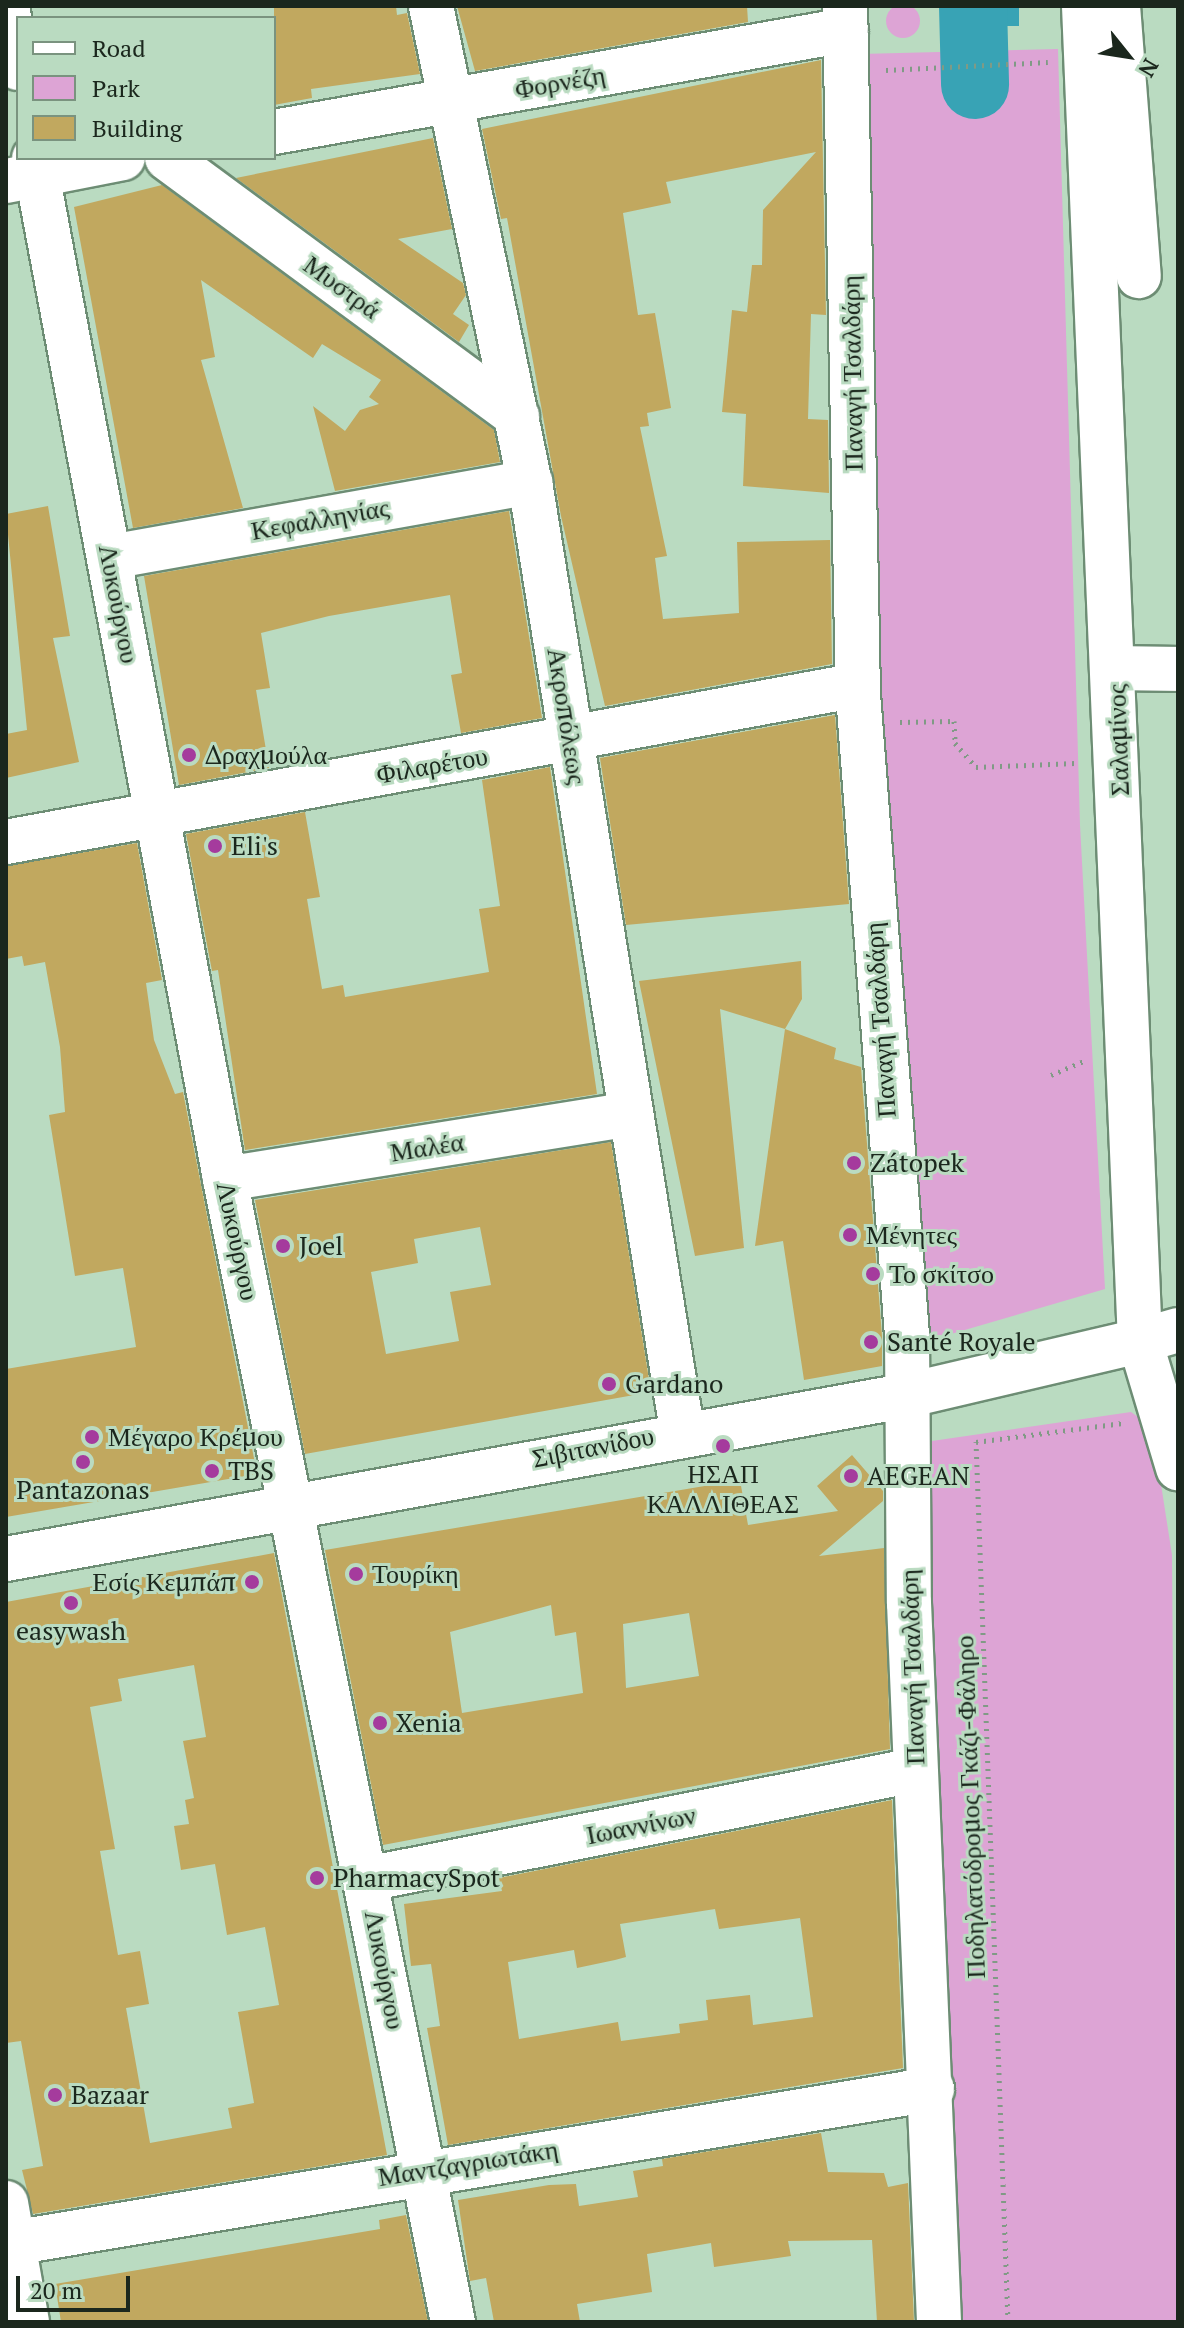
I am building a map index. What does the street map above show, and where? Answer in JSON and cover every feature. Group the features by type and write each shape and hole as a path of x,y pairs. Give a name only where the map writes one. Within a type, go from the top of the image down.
{"street":[{"path":"7,6 16,57"},
{"name":"Ακροπόλεως","path":"431,6 530,482 682,1430"},
{"name":"Σαλαμίνος","path":"1084,6 1116,668 1159,1336 1178,1468"},
{"path":"1118,6 1139,276"},
{"name":"Φορνέζη","path":"276,132 450,102 845,18"},
{"name":"Παναγή Τσαλδάρη","path":"845,18 858,690 909,1395 909,1603 932,2089 939,2322"},
{"path":"26,171 108,160"},
{"name":"Μυστρά","path":"170,160 517,416"},
{"name":"Λυκούργου","path":"26,171 110,557 225,1179 293,1505 453,2322"},
{"name":"Κεφαλληνίας","path":"110,557 530,482"},
{"path":"1116,668 1178,669"},
{"name":"Φιλαρέτου","path":"6,842 159,812 858,690"},
{"name":"Μαλέα","path":"225,1179 630,1114"},
{"path":"1159,1336 1178,1361"},
{"path":"1159,1336 1178,1384"},
{"name":"Σιβιτανίδου","path":"6,1559 682,1430 909,1395 1159,1336"},
{"name":"Ιωαννίνων","path":"367,1879 915,1770"},
{"name":"Μαντζαγριωτάκη","path":"9,2230 425,2169 932,2089"},
{"path":"9,2230 27,2322"}],"path":[{"path":"928,68 1049,62"},
{"path":"858,690 887,693 889,722 954,721 955,743 976,767 1081,763"},
{"name":"Ποδηλατόδρομος Γκάζι-Φάληρο","path":"1008,2322 976,1442 1126,1422"}],"green space":[{"path":"903,4 915,9 920,21 915,33 903,38 891,33 886,21 891,9"},
{"path":"1058,49 1080,825 1105,1289 920,1343 877,711 860,54"},
{"path":"1131,1412 1142,1420 1158,1465 1172,1555 1178,2322 947,2322 925,1442"}],"water":[{"path":"952,6 1019,6 1019,26 952,26"}],"building":[{"path":"274,6 396,6 397,15 407,13 420,74 311,89 312,98 276,105"},
{"path":"457,6 747,6 748,22 475,71"},
{"path":"821,60 826,315 811,314 808,419 828,420 829,493 743,486 746,414 722,412 732,310 747,312 752,265 762,265 763,210 816,152 666,182 671,203 623,213 638,315 655,313 671,408 647,413 649,426 640,427 667,556 655,558 663,619 739,613 737,542 830,540 832,664 605,706 561,516 507,218 501,219 482,129"},
{"path":"433,138 452,229 398,239 463,283 466,295 453,314 469,325 459,342 236,178"},
{"path":"162,185 494,430 500,462 335,491 313,406 345,431 360,410 379,404 369,397 381,380 322,344 313,358 201,280 215,357 201,360 243,508 133,528 74,207"},
{"path":"48,506 70,636 53,638 79,762 6,778 6,734 27,730 6,514"},
{"path":"509,511 542,718 461,733 451,675 462,673 450,595 329,616 261,633 270,688 256,690 269,768 179,785 144,576"},
{"path":"835,715 849,904 626,925 600,758"},
{"path":"550,767 597,1094 245,1150 218,970 212,971 186,834 305,812 320,897 307,899 322,989 343,985 345,997 489,972 479,909 500,906 482,780"},
{"path":"137,843 162,980 146,983 154,1040 175,1094 183,1092 257,1474 6,1517 6,1369 136,1347 123,1268 75,1276 49,1115 65,1112 60,1047 45,962 24,966 22,956 6,959 6,866"},
{"path":"801,961 802,999 785,1029 720,1009 744,1248 695,1256 639,981"},
{"path":"785,1029 836,1048 834,1059 861,1067 882,1336 882,1366 804,1380 783,1241 755,1246"},
{"path":"611,1142 651,1392 305,1454 255,1200","holes":["480,1227 491,1285 450,1292 459,1341 386,1354 371,1272 418,1263 414,1239"]},
{"path":"852,1455 883,1491 883,1501 819,1556 884,1548 890,1749 383,1845 325,1550 740,1480 748,1525 838,1511 817,1486","holes":["551,1605 555,1636 576,1632 583,1693 462,1713 450,1632","689,1613 699,1676 626,1688 623,1624"]},
{"path":"274,1553 387,2155 33,2214 22,2170 43,2166 21,2041 6,2043 6,1602","holes":["194,1665 206,1737 183,1741 194,1798 185,1800 189,1824 174,1826 181,1870 215,1864 227,1935 265,1927 279,2005 238,2012 254,2103 228,2108 232,2128 150,2143 126,2008 149,2004 140,1951 118,1955 100,1851 115,1849 90,1707 122,1701 118,1679"]},
{"path":"892,1800 903,2068 448,2145 427,2028 440,2026 431,1964 411,1966 404,1904 502,1891 499,1878","holes":["715,1909 719,1929 800,1918 813,2017 753,2025 750,1995 706,2000 708,2020 679,2024 680,2033 621,2041 618,2022 519,2039 508,1962 574,1950 577,1968 615,1960 626,1957 620,1924"]},
{"path":"821,2133 828,2172 884,2173 888,2187 908,2183 914,2322 877,2322 872,2240 788,2241 791,2256 714,2267 711,2243 647,2254 652,2292 577,2304 580,2322 494,2322 486,2278 470,2281 458,2200 549,2185 576,2184 579,2206 638,2197 633,2171 663,2166 662,2159"},
{"path":"406,2215 428,2322 61,2322 55,2284 380,2229 379,2220"}],"waterway":[{"path":"973,6 975,85"}],"place":[{"name":"Δραχμούλα","path":"189,755"},
{"name":"Eli's","path":"215,846"},
{"name":"Zátopek","path":"854,1163"},
{"name":"Μένητες","path":"850,1235"},
{"name":"Joel","path":"283,1246"},
{"name":"Το σκίτσο","path":"873,1274"},
{"name":"Santé Royale","path":"871,1342"},
{"name":"Gardano","path":"609,1384"},
{"name":"Μέγαρο Κρέμου","path":"92,1437"},
{"name":"ΗΣΑΠ ΚΑΛΛΙΘΕΑΣ","path":"723,1446"},
{"name":"Pantazonas","path":"83,1462"},
{"name":"TBS","path":"212,1471"},
{"name":"AEGEAN","path":"851,1476"},
{"name":"Τουρίκη","path":"356,1574"},
{"name":"Εσίς Κεμπάπ","path":"252,1582"},
{"name":"easywash","path":"71,1603"},
{"name":"Xenia","path":"380,1723"},
{"name":"PharmacySpot","path":"317,1878"},
{"name":"Bazaar","path":"55,2095"}]}
